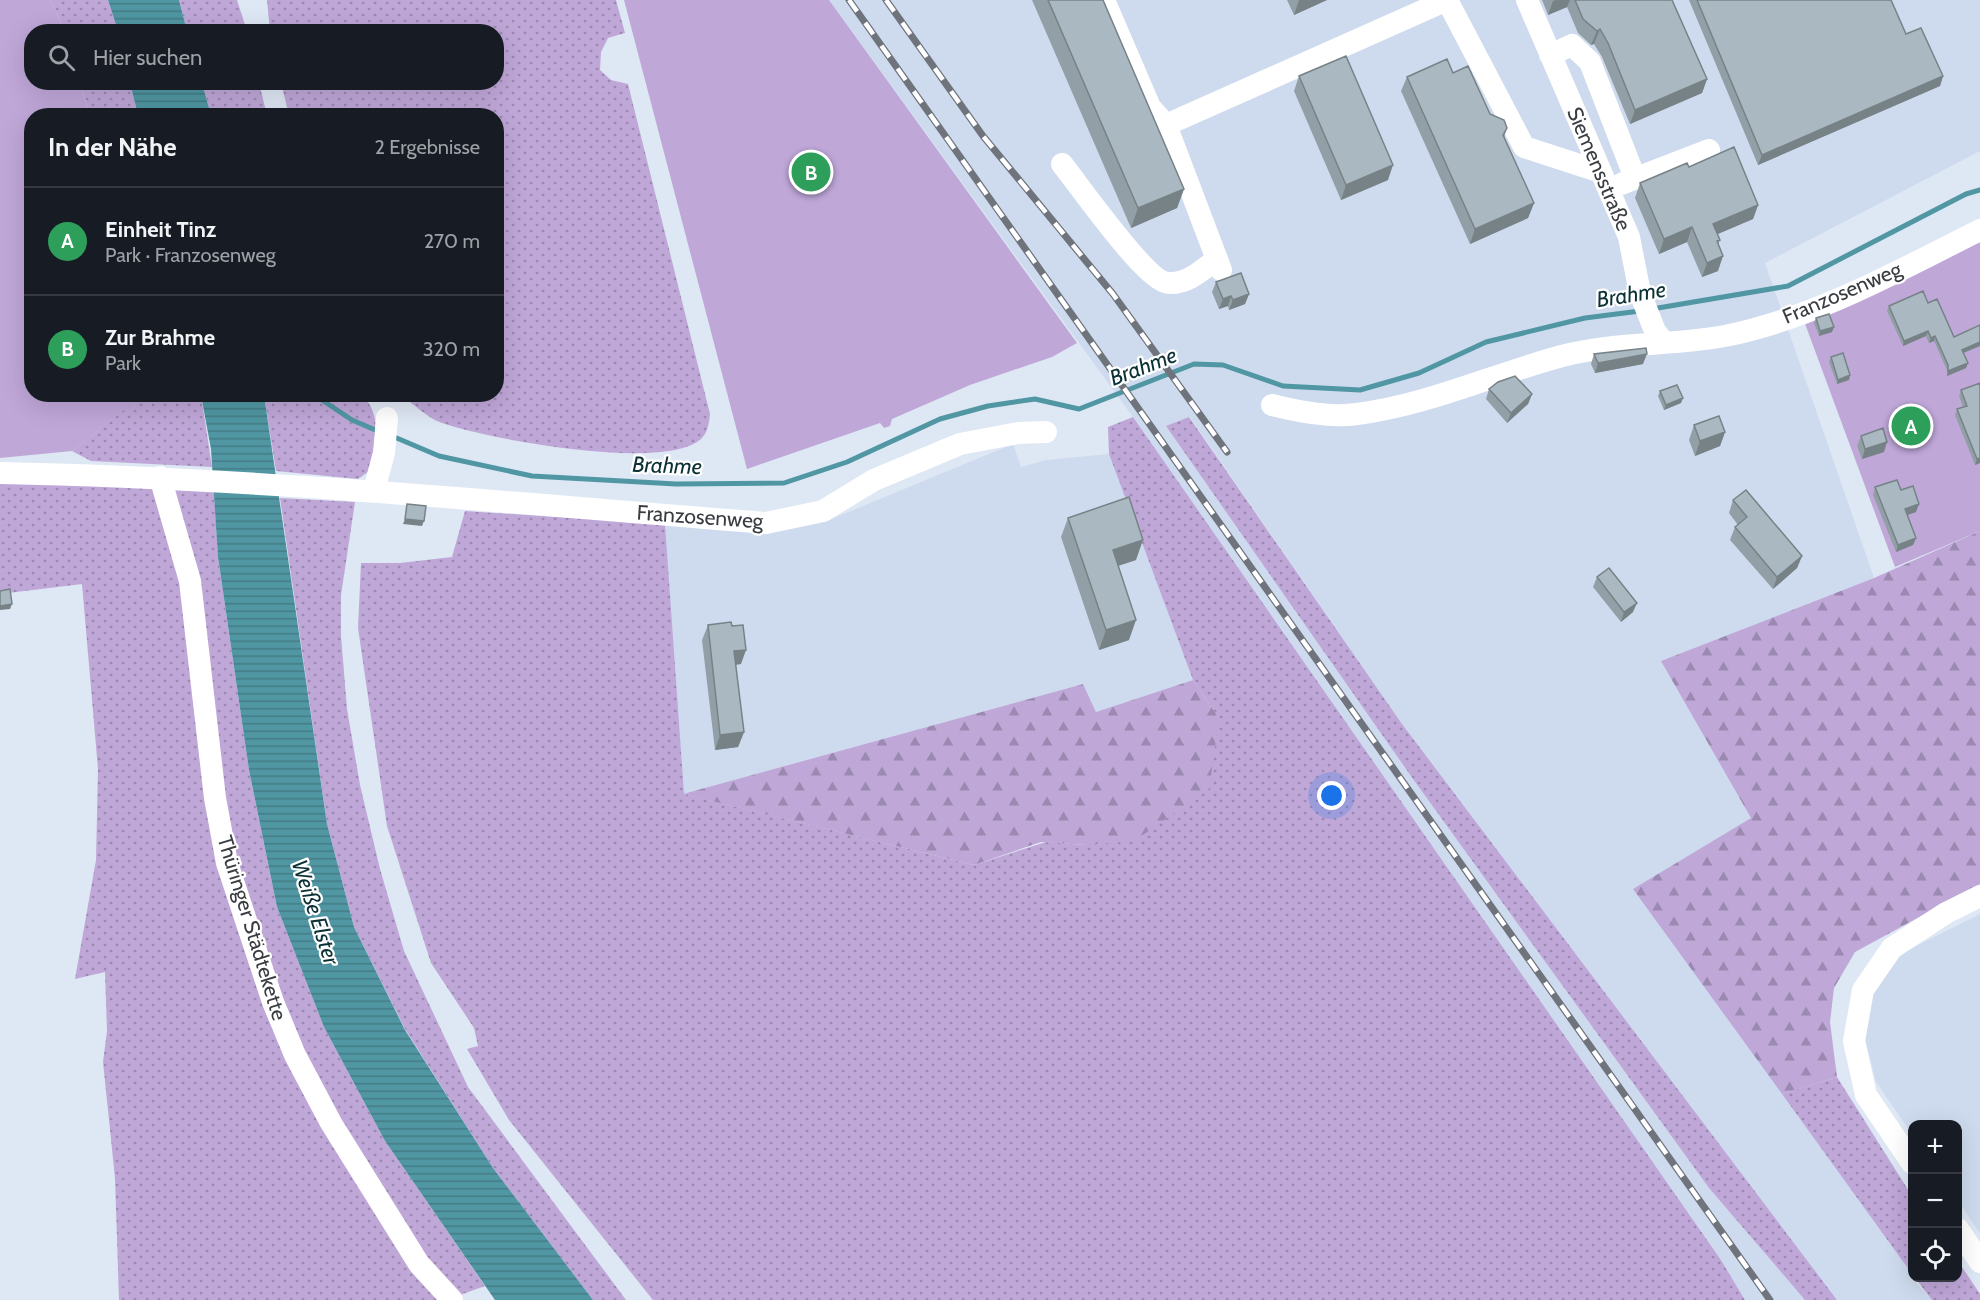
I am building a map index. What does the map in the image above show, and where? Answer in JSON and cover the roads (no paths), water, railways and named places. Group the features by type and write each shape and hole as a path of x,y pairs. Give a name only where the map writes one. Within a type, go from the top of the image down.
{"street":[{"path":"1062,164 1136,259 1155,278 1167,284 1189,280 1219,265 1167,125 1149,106 1104,0"},
{"path":"1167,125 1447,0 1524,147 1604,180 1635,178 1709,150"},
{"name":"Siemensstraße","path":"1527,0 1629,237 1640,293 1659,336"},
{"path":"1550,54 1572,45 1590,62 1635,178"},
{"name":"Franzosenweg","path":"1272,405 1303,413 1356,414 1435,396 1564,356 1659,336 1724,336 1795,315 1872,284 1980,230"},
{"path":"374,490 384,453 387,418"},
{"name":"Franzosenweg","path":"0,473 170,478 374,490 766,523 822,511 874,480 960,444 1018,433 1046,432"},
{"name":"Thüringer Städtekette","path":"170,478 190,581 214,788 227,863 273,1002 295,1055 331,1124 419,1264 452,1300"},
{"path":"1908,1157 1866,1095 1854,1041 1863,990 1892,948 1946,913 1980,896"},
{"path":"1962,1235 1980,1262"}],"water":[{"path":"108,0 179,0 185,24 116,24"},
{"path":"132,90 204,90 209,108 136,108"},
{"name":"Weiße Elster","path":"202,402 265,402 327,824 354,927 405,1030 493,1168 593,1300 495,1300 385,1141 324,1027 277,907 249,770 218,557 211,449"}],"waterway":[{"name":"Brahme","path":"1652,309 1788,286 1966,194 1980,190"},
{"name":"Brahme","path":"392,436 439,456 532,476 676,484 784,483 847,462 940,419 988,406 1035,399 1079,409 1194,364 1223,365 1283,386 1360,390 1419,373 1486,342 1585,318 1640,311"},
{"name":"Brahme","path":"325,402 352,420 380,432"}],"railway":[{"path":"849,0 1770,1300"},
{"path":"886,0 983,136 1113,294 1227,452"}],"place":[{"name":"Zur Brahme","path":"811,172"},
{"name":"Einheit Tinz","path":"1911,426"}]}
